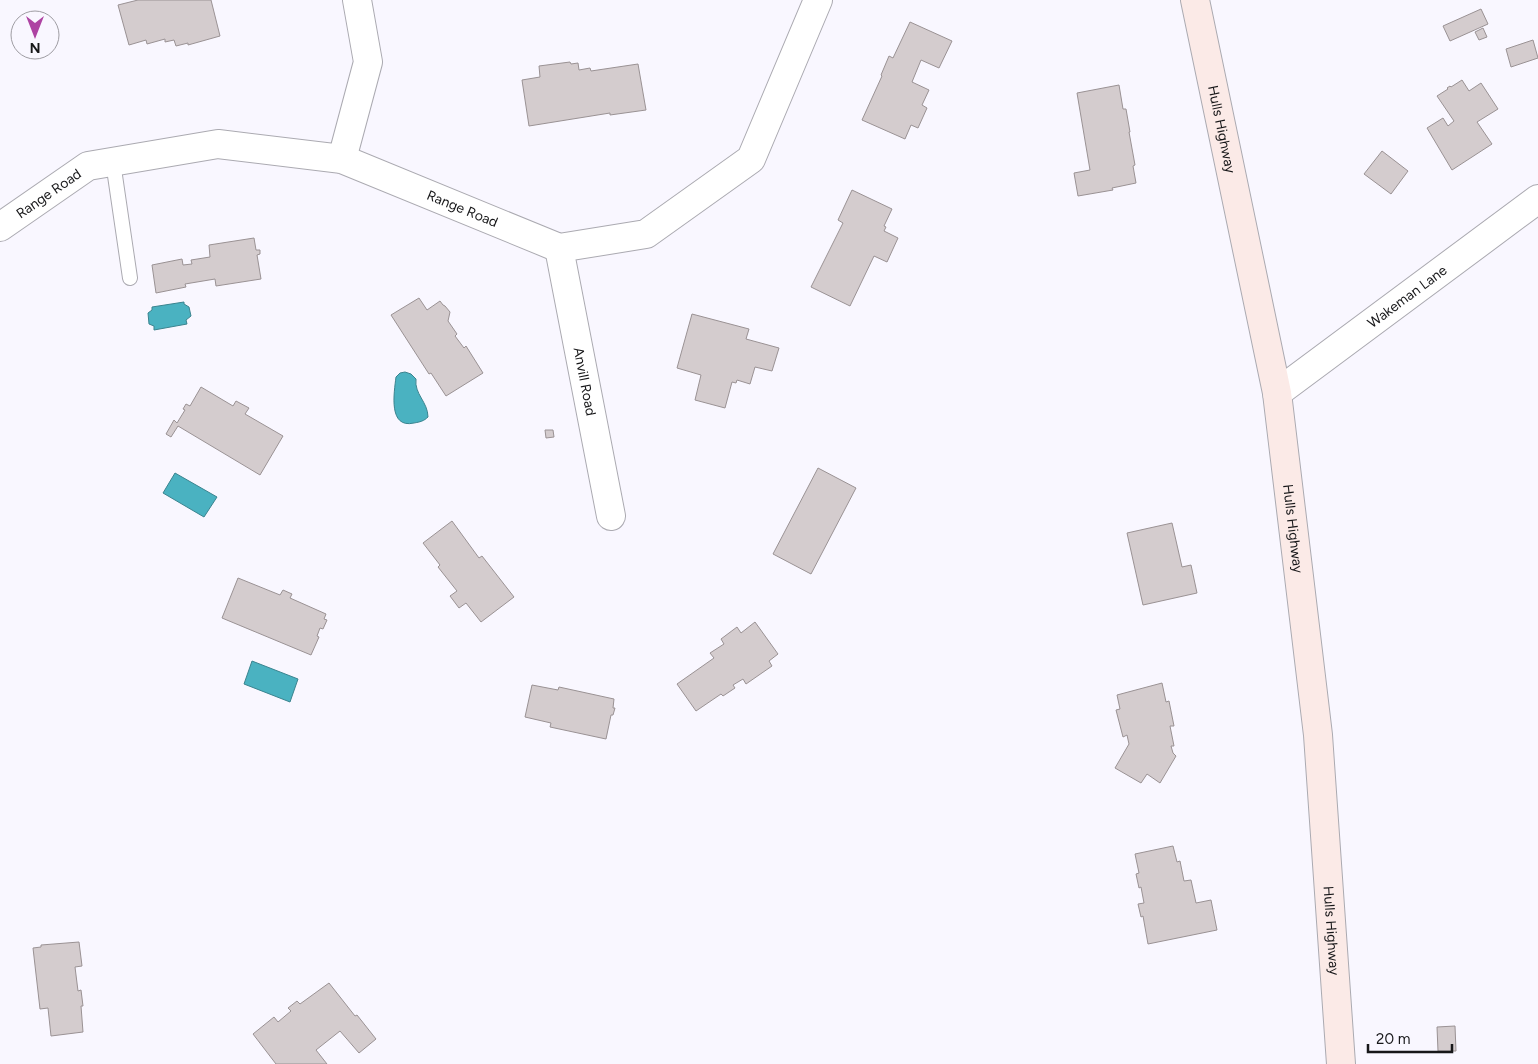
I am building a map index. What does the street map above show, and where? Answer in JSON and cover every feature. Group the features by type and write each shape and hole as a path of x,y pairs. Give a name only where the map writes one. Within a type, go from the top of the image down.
{"street":[{"path":"342,159 368,62 358,0"},
{"path":"559,248 646,234 751,159 818,0"},
{"name":"Hulls Highway","path":"1195,0 1277,393 1318,735 1341,1064"},
{"name":"Range Road","path":"0,227 88,166 218,144 342,159 559,248"},
{"name":"Wakeman Lane","path":"1277,393 1538,198"},
{"name":"Anvill Road","path":"559,248 611,516"}],"lane":[{"path":"113,162 130,278"}],"water":[{"path":"184,302 189,307 191,316 186,320 187,324 154,330 154,326 149,324 148,313 152,310 152,307"},
{"path":"400,373 411,374 416,379 417,389 426,407 428,417 420,422 406,423 400,421 396,415 394,392 396,377"},
{"path":"175,473 217,497 204,517 163,493"},
{"path":"252,661 298,679 290,702 244,684"}],"building":[{"path":"138,0 211,0 220,36 188,45 188,43 176,46 174,40 165,42 165,39 147,44 146,40 129,45 118,5"},
{"path":"1481,9 1488,24 1450,41 1443,26"},
{"path":"910,22 952,41 939,68 921,60 912,82 929,90 922,105 927,108 918,128 911,125 905,139 862,120 889,56 893,58"},
{"path":"1483,28 1487,37 1479,40 1475,32"},
{"path":"1533,40 1538,58 1511,67 1506,49"},
{"path":"570,62 571,64 578,63 579,70 590,68 591,71 638,64 646,110 610,115 610,113 529,126 522,80 540,77 539,66"},
{"path":"1462,80 1469,91 1481,83 1498,109 1477,122 1492,144 1452,170 1427,128 1443,118 1448,126 1454,121 1437,96"},
{"path":"1119,85 1123,109 1126,109 1130,132 1136,183 1112,188 1113,190 1078,196 1074,173 1090,170 1077,93"},
{"path":"1382,151 1408,171 1391,194 1364,174"},
{"path":"852,190 892,209 884,226 886,227 884,231 898,238 887,262 874,256 850,306 811,287 843,223 838,220"},
{"path":"254,238 256,250 260,250 260,254 257,255 261,279 216,286 215,279 185,284 186,287 156,293 152,265 182,259 183,265 192,264 191,260 210,257 209,245"},
{"path":"419,298 427,310 440,301 445,306 450,312 448,321 457,334 455,336 464,348 466,346 483,373 446,396 431,373 429,374 391,315"},
{"path":"692,314 749,329 746,339 779,348 772,371 755,367 750,384 737,380 736,383 732,382 725,408 695,400 701,375 677,368"},
{"path":"201,387 233,406 236,401 249,408 245,414 283,436 260,475 178,426 171,437 166,434 174,420 177,423 185,410 183,409 186,404 190,406"},
{"path":"545,430 553,430 554,437 546,438"},
{"path":"818,468 856,488 811,574 773,554"},
{"path":"452,521 479,558 482,556 514,597 481,622 466,603 459,608 450,596 457,591 438,567 440,565 423,543"},
{"path":"1172,523 1182,567 1191,565 1197,593 1143,605 1127,533"},
{"path":"238,578 280,595 283,590 292,594 290,598 326,614 324,619 327,620 323,629 320,628 317,636 319,637 311,655 222,618"},
{"path":"755,622 778,654 769,661 772,666 746,684 743,679 733,685 735,688 723,696 721,694 696,711 677,684 714,658 710,653 724,644 721,639 737,627 741,633"},
{"path":"1162,683 1166,702 1169,701 1174,726 1170,726 1174,746 1171,746 1176,756 1160,783 1147,774 1141,783 1115,768 1129,744 1127,735 1123,737 1116,710 1120,709 1117,695"},
{"path":"532,685 558,690 559,687 614,699 613,708 615,708 613,715 611,715 606,739 550,727 551,723 525,717"},
{"path":"1173,846 1177,862 1180,861 1184,881 1191,880 1196,903 1211,900 1217,930 1148,944 1143,916 1141,917 1138,904 1144,903 1136,874 1139,873 1135,854"},
{"path":"79,942 82,966 75,967 78,991 81,990 83,1006 81,1006 83,1032 51,1036 48,1008 40,1009 33,948 41,947 41,945"},
{"path":"329,983 376,1039 359,1053 340,1031 316,1050 327,1064 276,1064 253,1034 274,1017 278,1022 291,1011 288,1008 297,1001 300,1004"},
{"path":"1455,1026 1456,1051 1438,1051 1437,1027"}]}
